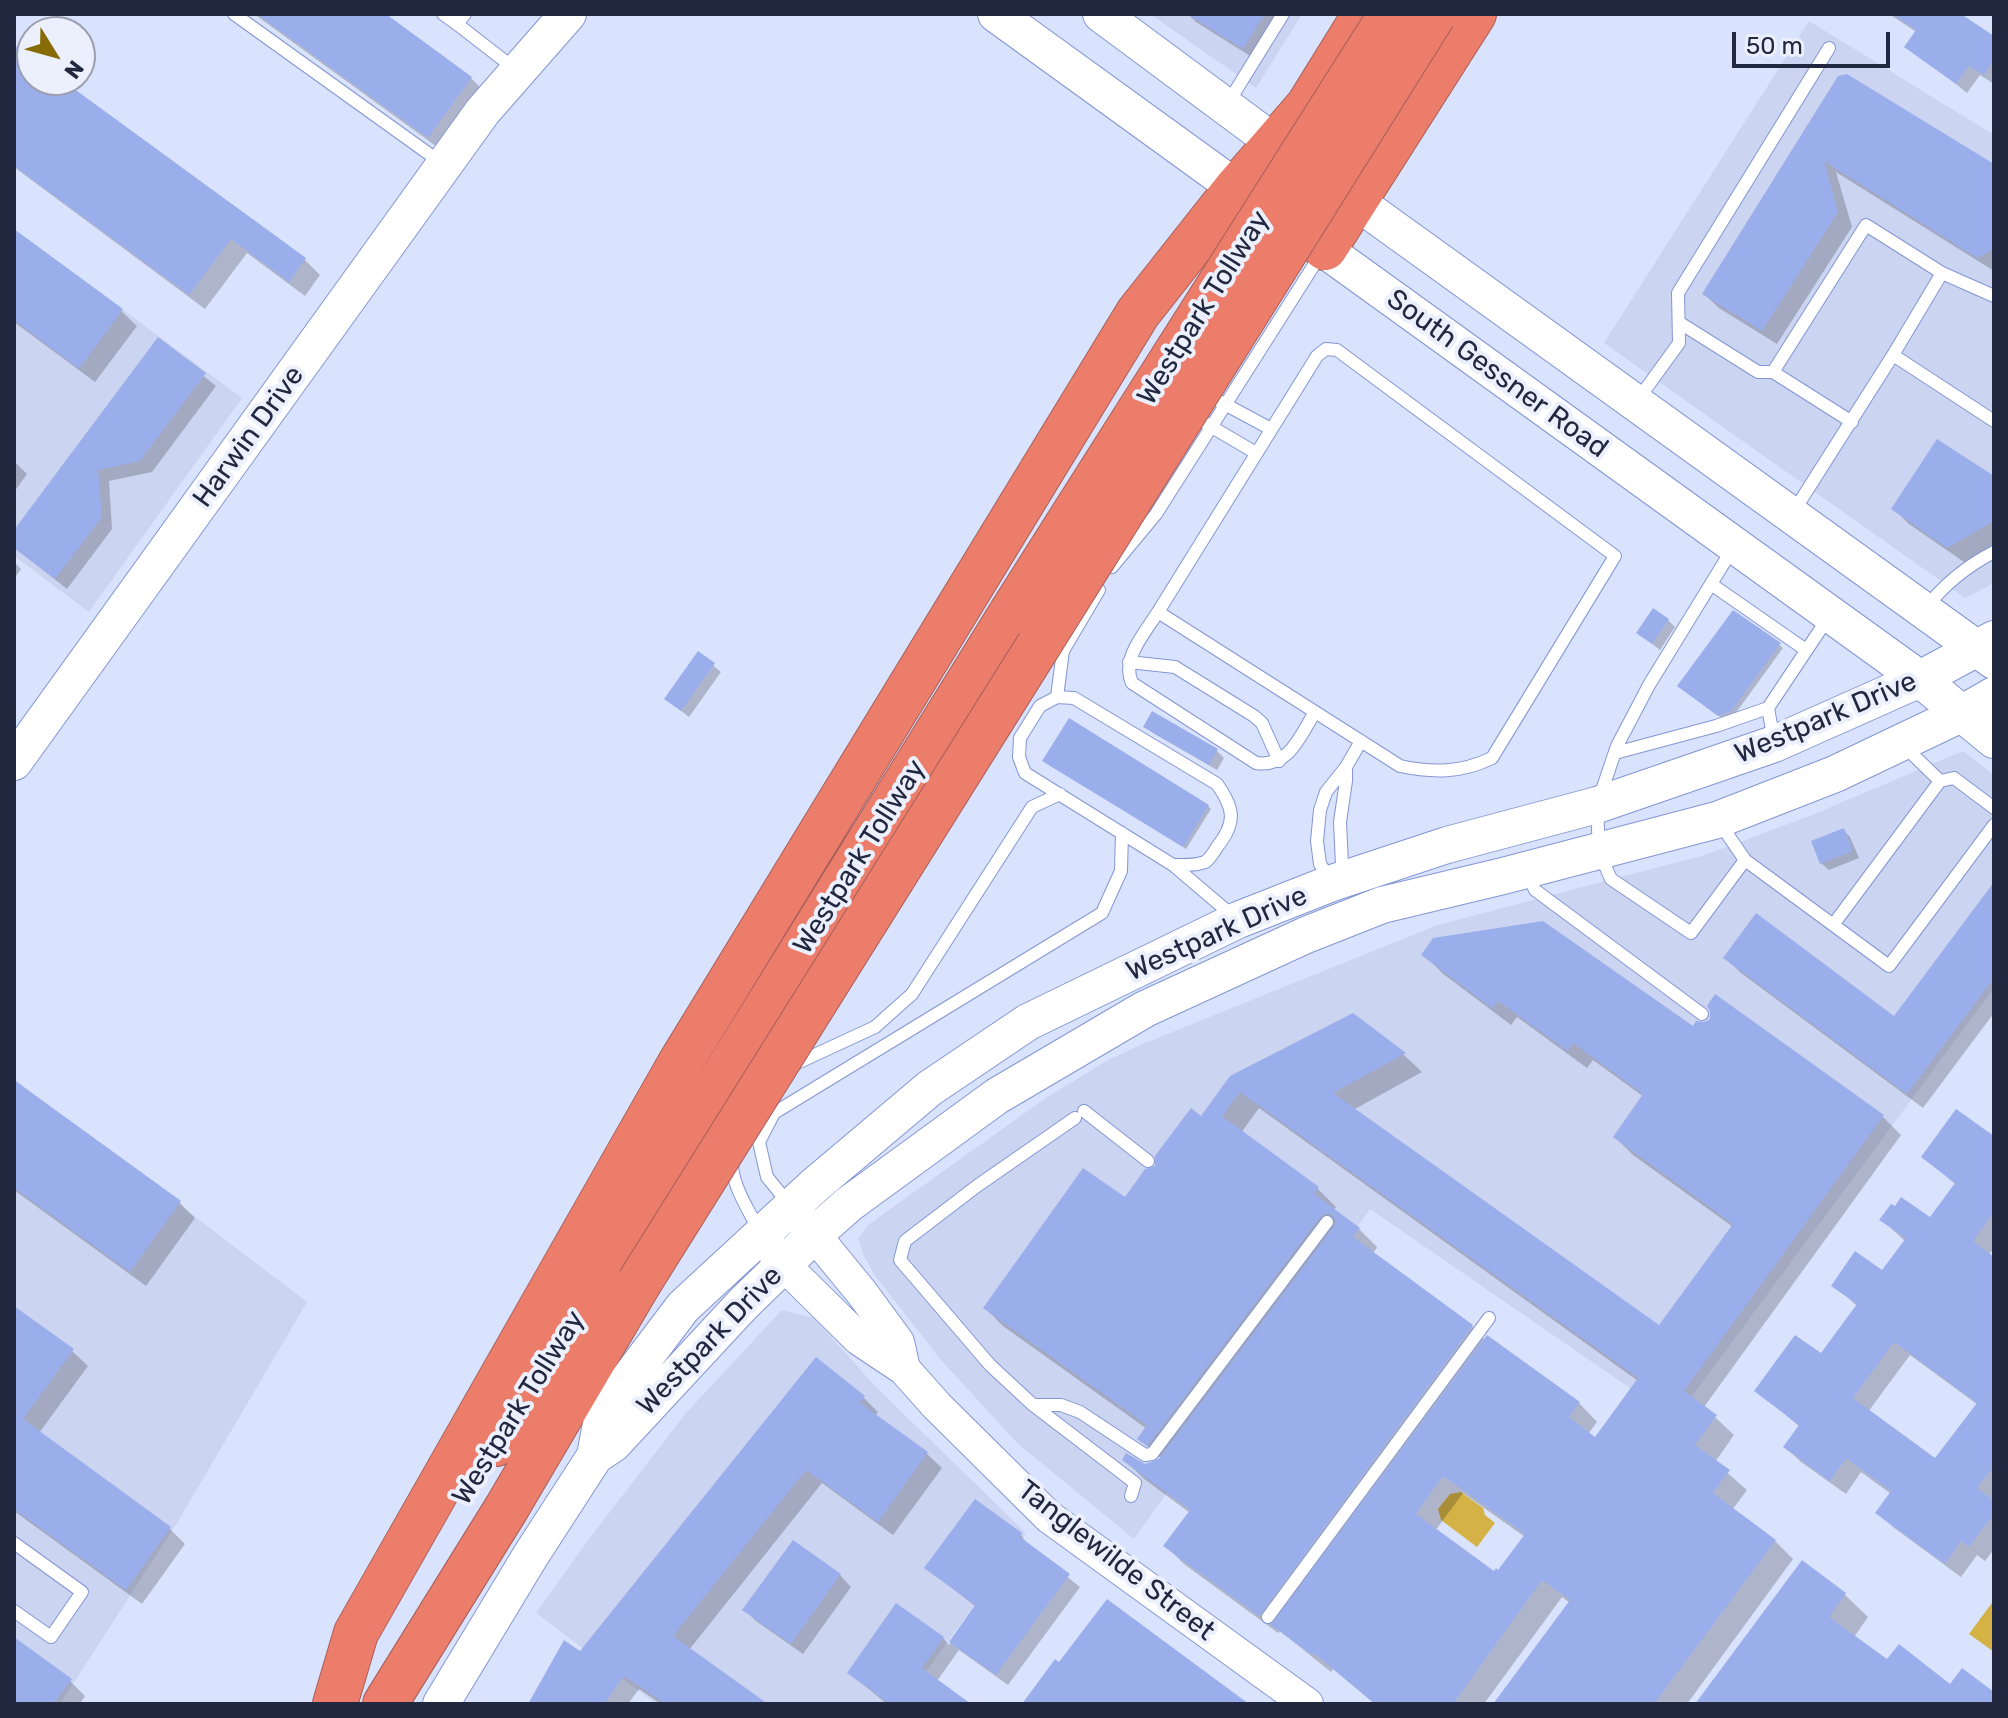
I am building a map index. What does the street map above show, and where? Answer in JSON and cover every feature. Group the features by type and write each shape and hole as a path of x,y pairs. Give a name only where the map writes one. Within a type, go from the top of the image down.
{"highway":[{"path":"335,1704 356,1633 679,1065 1119,359 1138,313 1236,189 1308,106 1365,14"},
{"name":"Westpark Tollway","path":"335,1704 1011,613 1391,14"},
{"name":"Westpark Tollway","path":"385,1704 506,1509 639,1283 1434,14"},
{"path":"1325,248 1474,14"}],"main road":[{"name":"South Gessner Road","path":"996,14 1920,679 1994,740"},
{"name":"Harwin Drive","path":"483,111 518,37 551,16"},
{"name":"Harwin Drive","path":"14,762 551,16"},
{"name":"South Gessner Road","path":"1118,21 1275,143 1925,610 1989,649"},
{"path":"1602,451 1636,402"},
{"name":"Westpark Drive","path":"441,1704 595,1456 603,1413 683,1307 872,1134 930,1088 1028,1022 1238,920 1332,883 1447,845 1597,805 1774,744 1989,649"},
{"name":"Westpark Drive","path":"595,1456 613,1444 702,1346 814,1235 923,1149 997,1096 1145,1009 1382,905 1717,820 1835,774 1901,744 1994,695"},
{"path":"1332,883 1344,920"},
{"path":"1028,1022 1047,1067"}],"street":[{"name":"Tanglewilde Street","path":"792,1207 898,1342 904,1369"},
{"name":"Tanglewilde Street","path":"761,1235 783,1264 859,1339 904,1369 977,1447 1049,1517 1307,1704"}],"lane":[{"path":"234,14 444,165"},
{"path":"443,14 461,19 506,62"},
{"path":"1226,106 1283,14"},
{"path":"1636,402 1679,343 1678,293 1829,48"},
{"path":"1773,372 1866,225 1942,273 1994,296"},
{"path":"1112,567 1156,514 1325,248"},
{"path":"1792,514 1942,273"},
{"path":"1680,323 1758,372 1773,372 1852,422"},
{"path":"1158,612 1400,766 1417,770 1455,771 1492,758 1615,556 1337,350 1326,349 1317,356 1158,612 1129,662 1128,674 1132,683 1256,763 1266,764 1287,756 1315,712"},
{"path":"1893,355 1994,421"},
{"path":"1158,368 1172,375"},
{"path":"1185,382 1271,429"},
{"path":"1145,387 1157,395"},
{"path":"1170,402 1256,453"},
{"path":"1057,697 1063,651 1112,567 1140,503 1184,431 1187,420 1182,410"},
{"path":"1735,546 1649,685 1615,753 1597,805 1599,852 1611,879 1691,933 1745,860"},
{"path":"1925,610 1950,580 1994,552"},
{"path":"1711,584 1806,650"},
{"path":"1615,753 1716,726 1768,708 1829,615"},
{"path":"1129,662 1175,667 1254,716 1262,723 1279,761"},
{"path":"1173,865 1207,861 1222,841 1232,820 1230,802 1217,784 1074,698 1057,697 1040,706 1020,738 1019,757 1025,773 1173,865 1238,920"},
{"path":"1768,708 1774,744"},
{"path":"1346,767 1340,822 1342,865 1332,883 1320,864 1317,841 1320,810 1326,792 1361,741"},
{"path":"1901,744 1940,781"},
{"path":"1833,925 1940,781 1954,778 1994,808"},
{"path":"761,1235 731,1167 733,1138 750,1100 785,1069 875,1027 896,1011 912,994 1032,807 1060,794"},
{"path":"1717,820 1745,860 1889,966 1994,825"},
{"path":"792,1207 767,1177 759,1142 774,1113 1102,913 1121,871 1122,833"},
{"path":"1526,870 1535,890 1702,1014"},
{"path":"1131,1496 1135,1483 1033,1405 990,1365 900,1260 905,1241 1079,1115 1148,1161"},
{"path":"1033,1405 1061,1405 1080,1412 1145,1455 1152,1454 1327,1222"},
{"path":"1268,1617 1489,1318"},
{"path":"14,1543 82,1592 51,1637 14,1611"}],"shaded area":[{"path":"1150,14 1302,14 1256,88"},
{"path":"1809,21 1994,135 1994,583 1965,598 1604,343"},
{"path":"14,229 242,398 89,612 14,556"},
{"path":"1963,751 1994,775 1994,988 1675,1419 1370,1209 1134,1539 1017,1443 941,1360 876,1277 864,1256 858,1239 868,1225 1046,1098 1108,1060 1438,925 1705,855 1812,815"},
{"path":"14,1079 307,1302 177,1523 60,1704 14,1704"},
{"path":"782,1310 814,1318 876,1387 1026,1533 903,1704 656,1704 536,1613 686,1413"},
{"path":"1461,1492 1483,1508 1485,1515 1495,1523 1477,1547 1441,1520 1438,1509 1450,1494"},
{"path":"1994,1600 1994,1652 1969,1634"}],"building":[{"path":"257,14 386,14 472,77 428,138"},
{"path":"1187,14 1265,14 1243,49"},
{"path":"1892,14 1961,14 1994,36 1994,60 1984,75 1969,66 1956,84 1904,47 1916,30"},
{"path":"14,45 16,96 84,96 306,258 289,282 231,239 189,295 14,166"},
{"path":"1847,74 1994,164 1994,249 1977,258 1824,161 1838,212 1762,331 1702,294 1838,76"},
{"path":"14,229 123,309 79,369 14,320"},
{"path":"158,337 206,373 140,461 98,470 102,517 55,579 14,548 14,530"},
{"path":"1937,439 1994,476 1994,521 1947,548 1891,509"},
{"path":"1653,608 1669,619 1652,644 1636,633"},
{"path":"1733,610 1781,643 1731,711 1718,716 1677,686"},
{"path":"698,651 715,663 681,711 664,699"},
{"path":"1152,711 1218,749 1209,765 1143,727"},
{"path":"1069,718 1209,805 1183,847 1042,761"},
{"path":"1844,828 1853,851 1820,864 1811,841"},
{"path":"1994,882 1994,978 1907,1094 1723,958 1756,913 1894,1016"},
{"path":"1543,921 1693,1026 1696,1021 1710,1019 1707,1006 1715,994 1884,1115 1684,1391 1717,1415 1695,1445 1730,1470 1713,1493 1776,1540 1654,1704 1493,1704 1570,1600 1542,1580 1453,1704 1375,1704 1314,1653 1312,1655 1271,1625 1487,1335 1580,1402 1569,1417 1595,1437 1638,1378 1240,1092 1222,1116 1319,1187 1314,1194 1360,1228 1353,1237 1473,1325 1259,1616 1163,1546 1190,1510 1122,1460 1126,1453 1145,1464 1159,1459 1334,1227 1336,1222 1333,1215 1327,1213 1320,1217 1147,1446 1137,1439 1147,1425 983,1308 1083,1168 1125,1197 1145,1169 1155,1166 1155,1156 1191,1108 1201,1116 1230,1076 1353,1013 1406,1053 1333,1093 1659,1325 1733,1224 1613,1137 1643,1094 1573,1043 1568,1051 1498,1001 1492,1008 1421,955 1433,938","holes":["1443,1476 1525,1534 1498,1570 1496,1568 1494,1571 1416,1514"]},
{"path":"14,1080 181,1201 130,1272 14,1188"},
{"path":"1956,1109 1994,1136 1994,1212 1973,1241 1994,1257 1994,1466 1977,1488 1994,1501 1994,1514 1969,1547 1961,1541 1945,1564 1875,1513 1891,1491 1846,1458 1830,1481 1783,1447 1799,1425 1754,1391 1795,1335 1821,1353 1857,1304 1831,1286 1855,1251 1882,1270 1906,1238 1879,1220 1891,1204 1895,1206 1901,1197 1930,1217 1955,1183 1921,1157","holes":["1894,1342 1977,1403 1935,1458 1853,1398"]},
{"path":"14,1306 74,1349 23,1419 171,1527 126,1590 14,1509"},
{"path":"816,1357 865,1396 860,1403 928,1452 878,1522 806,1470 673,1636 768,1704 666,1704 624,1676 604,1704 528,1704 564,1640 580,1651"},
{"path":"975,1499 1022,1533 1020,1537 1070,1574 996,1675 949,1642 975,1605 924,1568"},
{"path":"793,1540 841,1574 791,1644 742,1610"},
{"path":"1802,1560 1846,1593 1829,1617 1887,1659 1899,1644 1950,1684 1962,1668 1994,1692 1994,1704 1695,1704"},
{"path":"1107,1599 1249,1704 1022,1704 1055,1659 1059,1662"},
{"path":"896,1603 944,1637 922,1668 971,1704 890,1704 847,1673"},
{"path":"14,1637 72,1679 53,1704 14,1704"}]}
